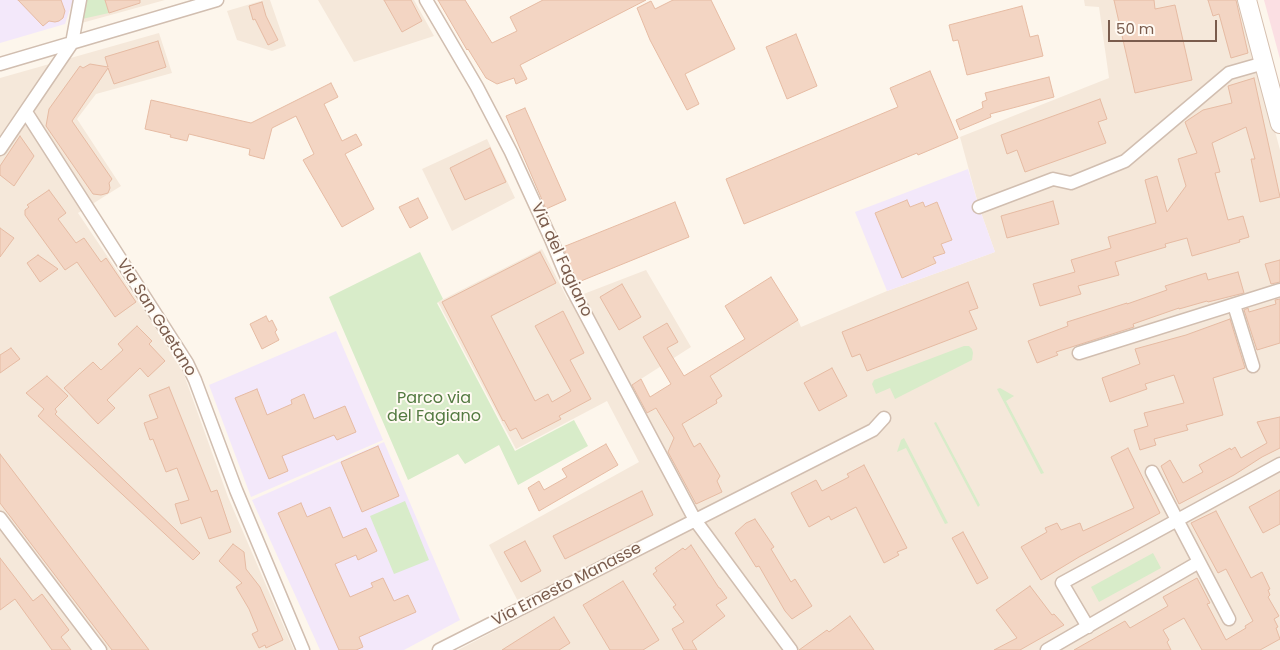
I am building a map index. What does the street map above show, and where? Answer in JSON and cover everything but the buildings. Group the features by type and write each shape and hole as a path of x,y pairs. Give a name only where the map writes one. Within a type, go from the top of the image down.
{"street":[{"path":"0,149 72,43 80,0"},
{"path":"0,64 217,0"},
{"name":"Via del Fagiano","path":"426,0 477,86 511,152 571,288 694,520 791,650"},
{"path":"1247,0 1280,124"},
{"path":"979,207 1008,191 1053,179 1070,183 1125,161 1229,73 1264,63"},
{"name":"Via San Gaetano","path":"26,112 187,363 236,490 303,650"},
{"path":"1079,353 1280,290"},
{"path":"1234,305 1253,366"},
{"path":"694,520 873,430 884,418"},
{"path":"1088,627 1062,583 1280,464"},
{"path":"1152,472 1229,619"},
{"path":"0,518 100,650"},
{"name":"Via Ernesto Manasse","path":"439,650 694,520"},
{"path":"1047,650 1199,562"}],"shaded area":[{"path":"0,0 73,0 65,24 0,43"},
{"path":"82,0 165,0 78,24"},
{"path":"270,0 286,46 272,51 237,40 227,11"},
{"path":"318,0 414,0 434,36 354,62"},
{"path":"1084,0 1240,0 1280,150 1280,650 458,650 525,615 489,545 639,462 607,401 516,449 438,302 542,249 568,300 646,270 691,347 630,386 646,414 798,320 801,327 887,291 995,252 979,207 960,137 1109,78 1099,7 1085,6"},
{"path":"1264,0 1280,0 1280,59"},
{"path":"159,33 172,73 96,94 77,119 121,186 78,213 183,372 228,497 294,650 0,650 0,78"},
{"path":"487,139 515,198 452,231 422,169"},
{"path":"968,169 995,252 887,291 855,212","holes":["907,200 910,207 922,202 925,207 937,202 952,240 941,244 944,253 933,257 936,264 902,278 875,213"]},
{"path":"336,331 383,440 251,497 209,385"},
{"path":"384,442 460,620 404,650 320,650 252,500"}],"green space":[{"path":"86,0 105,0 109,13 82,19"},
{"name":"Parco via del Fagiano","path":"420,252 443,299 437,303 515,451 574,420 588,446 518,485 499,445 465,464 458,454 408,480 329,297"},
{"path":"964,346 969,346 972,349 972,360 895,399 890,388 876,394 872,384 874,380"},
{"path":"1000,388 1014,396 1006,401 1044,473 1041,474 997,389"},
{"path":"936,422 980,505 978,507 934,423"},
{"path":"904,438 948,523 945,524 906,448 897,452 901,440"},
{"path":"405,501 429,560 394,574 370,516"},
{"path":"1153,553 1161,568 1099,602 1091,587"}]}
